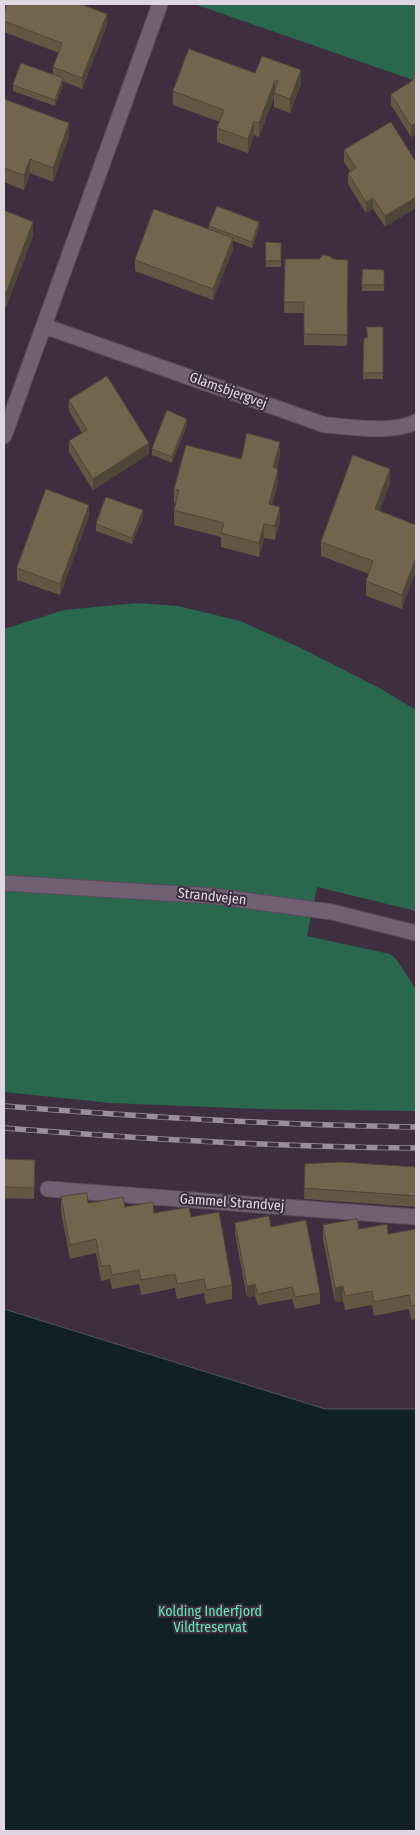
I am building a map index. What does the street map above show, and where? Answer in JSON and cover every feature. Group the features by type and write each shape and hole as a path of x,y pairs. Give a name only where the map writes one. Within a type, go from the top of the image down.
{"street":[{"path":"4,436 160,4"},
{"name":"Glamsbjergvej","path":"44,326 325,425 362,428 404,428 416,422"},
{"name":"Strandvejen","path":"4,882 213,896 332,912 416,933"},
{"name":"Gammel Strandvej","path":"48,1189 416,1217"}],"green space":[{"path":"194,4 416,4 416,81"},
{"path":"138,603 178,606 240,621 305,650 383,690 416,710 416,911 317,887 307,936 390,954 396,959 416,989 416,1111 259,1109 110,1103 4,1092 4,629 64,610"}],"shaded area":[{"name":"Kolding Inderfjord Vildtreservat","path":"4,1309 325,1409 416,1409 416,1831 4,1831"}],"building":[{"path":"7,4 80,4 107,14 82,78 53,67 62,43 4,21"},
{"path":"189,49 255,73 262,56 301,70 290,99 274,93 278,81 275,80 259,123 254,121 248,139 217,128 224,110 173,91"},
{"path":"21,63 63,78 55,100 13,85"},
{"path":"416,70 416,123 411,126 391,94 412,81"},
{"path":"4,99 69,123 53,168 30,159 24,175 4,168"},
{"path":"391,122 416,162 416,197 385,216 373,198 366,202 348,173 356,168 344,150"},
{"path":"217,206 259,222 252,242 209,226"},
{"path":"154,209 233,238 213,289 135,260"},
{"path":"4,210 33,222 6,293 4,292"},
{"path":"266,242 281,243 281,261 266,261"},
{"path":"323,255 333,259 348,260 347,335 304,334 304,302 284,302 285,259 319,259"},
{"path":"363,269 384,270 384,285 362,285"},
{"path":"367,327 383,327 383,373 363,373 364,338 367,338"},
{"path":"107,376 149,443 93,479 69,441 87,430 69,400"},
{"path":"167,410 187,419 172,457 152,449"},
{"path":"247,433 280,442 273,467 278,469 269,504 280,507 275,526 264,524 259,543 221,533 224,523 174,510 179,490 174,489 186,445 241,459"},
{"path":"353,455 390,469 375,509 416,525 416,557 402,595 366,581 373,561 321,542"},
{"path":"46,489 89,505 60,584 17,568"},
{"path":"106,497 143,510 132,538 96,524"},
{"path":"4,1159 35,1160 34,1188 4,1187"},
{"path":"341,1162 416,1167 416,1196 304,1188 305,1164"},
{"path":"87,1193 88,1203 123,1197 125,1207 153,1202 154,1213 189,1207 191,1217 219,1212 232,1285 206,1290 204,1279 177,1284 175,1274 141,1280 139,1270 112,1275 110,1265 101,1266 96,1239 70,1245 61,1197"},
{"path":"269,1216 271,1227 306,1220 320,1293 295,1297 292,1287 258,1294 255,1284 247,1286 235,1223"},
{"path":"357,1219 359,1229 387,1224 388,1234 416,1229 416,1305 411,1306 409,1295 374,1302 372,1291 345,1296 343,1286 335,1288 323,1225"}],"railway":[{"path":"4,1106 210,1120 416,1127"},
{"path":"4,1128 210,1142 416,1148"}]}
